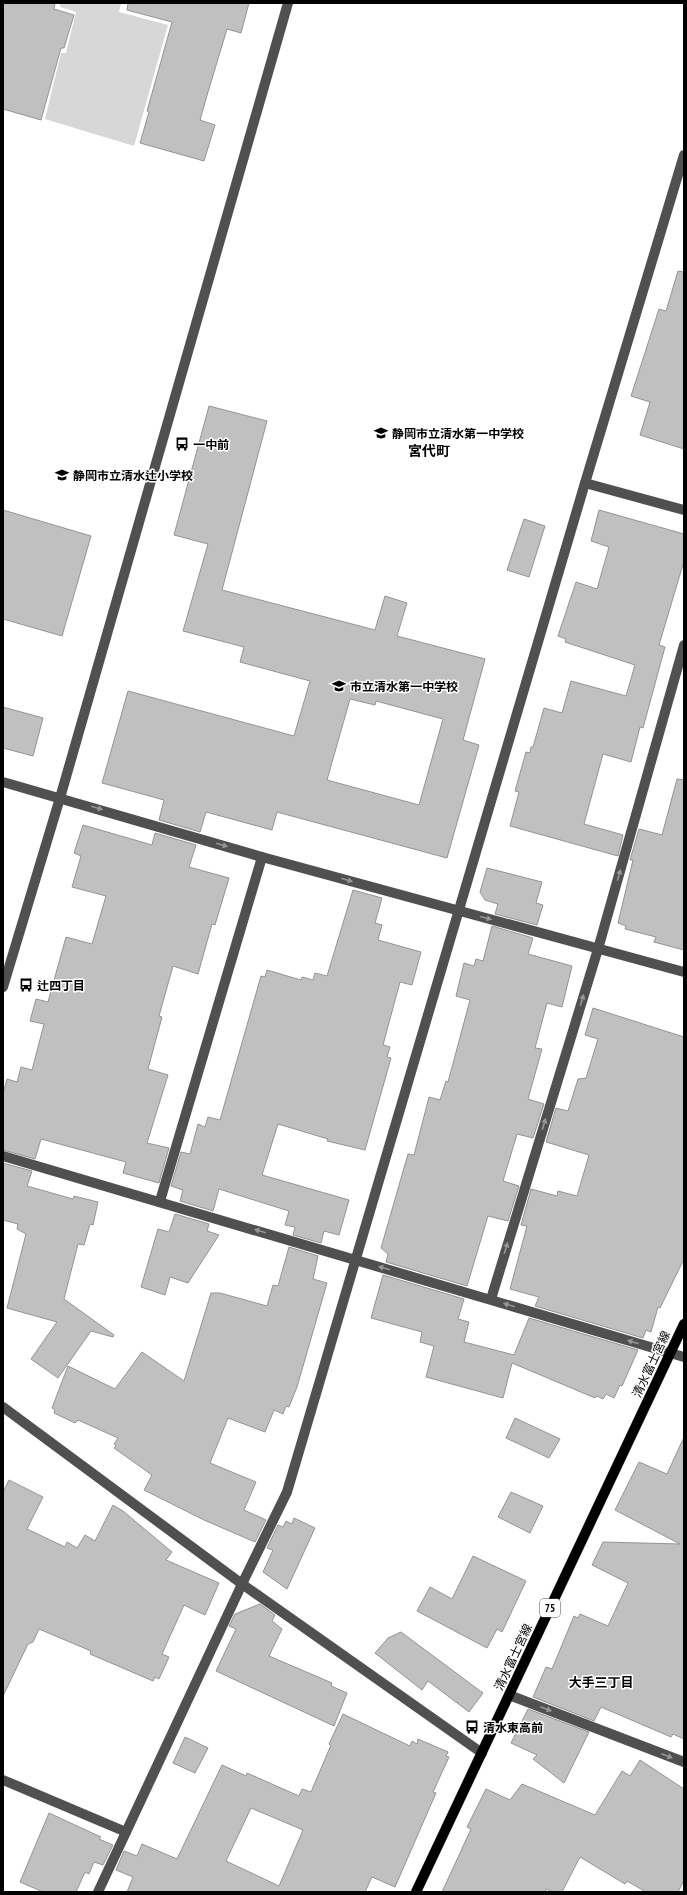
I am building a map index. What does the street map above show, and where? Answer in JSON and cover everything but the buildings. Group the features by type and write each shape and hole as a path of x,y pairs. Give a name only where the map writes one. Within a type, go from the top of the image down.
{"main road":[{"name":"清水富士宮線","path":"416,1892 684,1324"}],"street":[{"path":"3,987 60,798 288,3"},
{"path":"98,1892 242,1584 287,1492 585,483 684,155"},
{"path":"585,483 684,510"},
{"path":"491,1299 598,949 684,645"},
{"path":"3,782 262,857 684,972"},
{"path":"160,1201 262,857"},
{"path":"3,1156 160,1201 684,1357"},
{"path":"3,1407 242,1584 482,1753"},
{"path":"509,1695 684,1762"},
{"path":"3,1780 126,1832"}],"shaded area":[{"path":"60,3 121,3 119,12 168,25 134,146 45,119 61,53 66,53 76,12 60,7"}],"place":[{"name":"静岡市立清水第一中学校","path":"381,433"},
{"name":"一中前","path":"182,444"},
{"name":"静岡市立清水辻小学校","path":"62,475"},
{"name":"市立清水第一中学校","path":"339,686"},
{"name":"辻四丁目","path":"26,985"},
{"name":"清水東高前","path":"472,1727"}],"district":[{"name":"宮代町","path":"429,451"},
{"name":"大手三丁目","path":"601,1682"}]}
